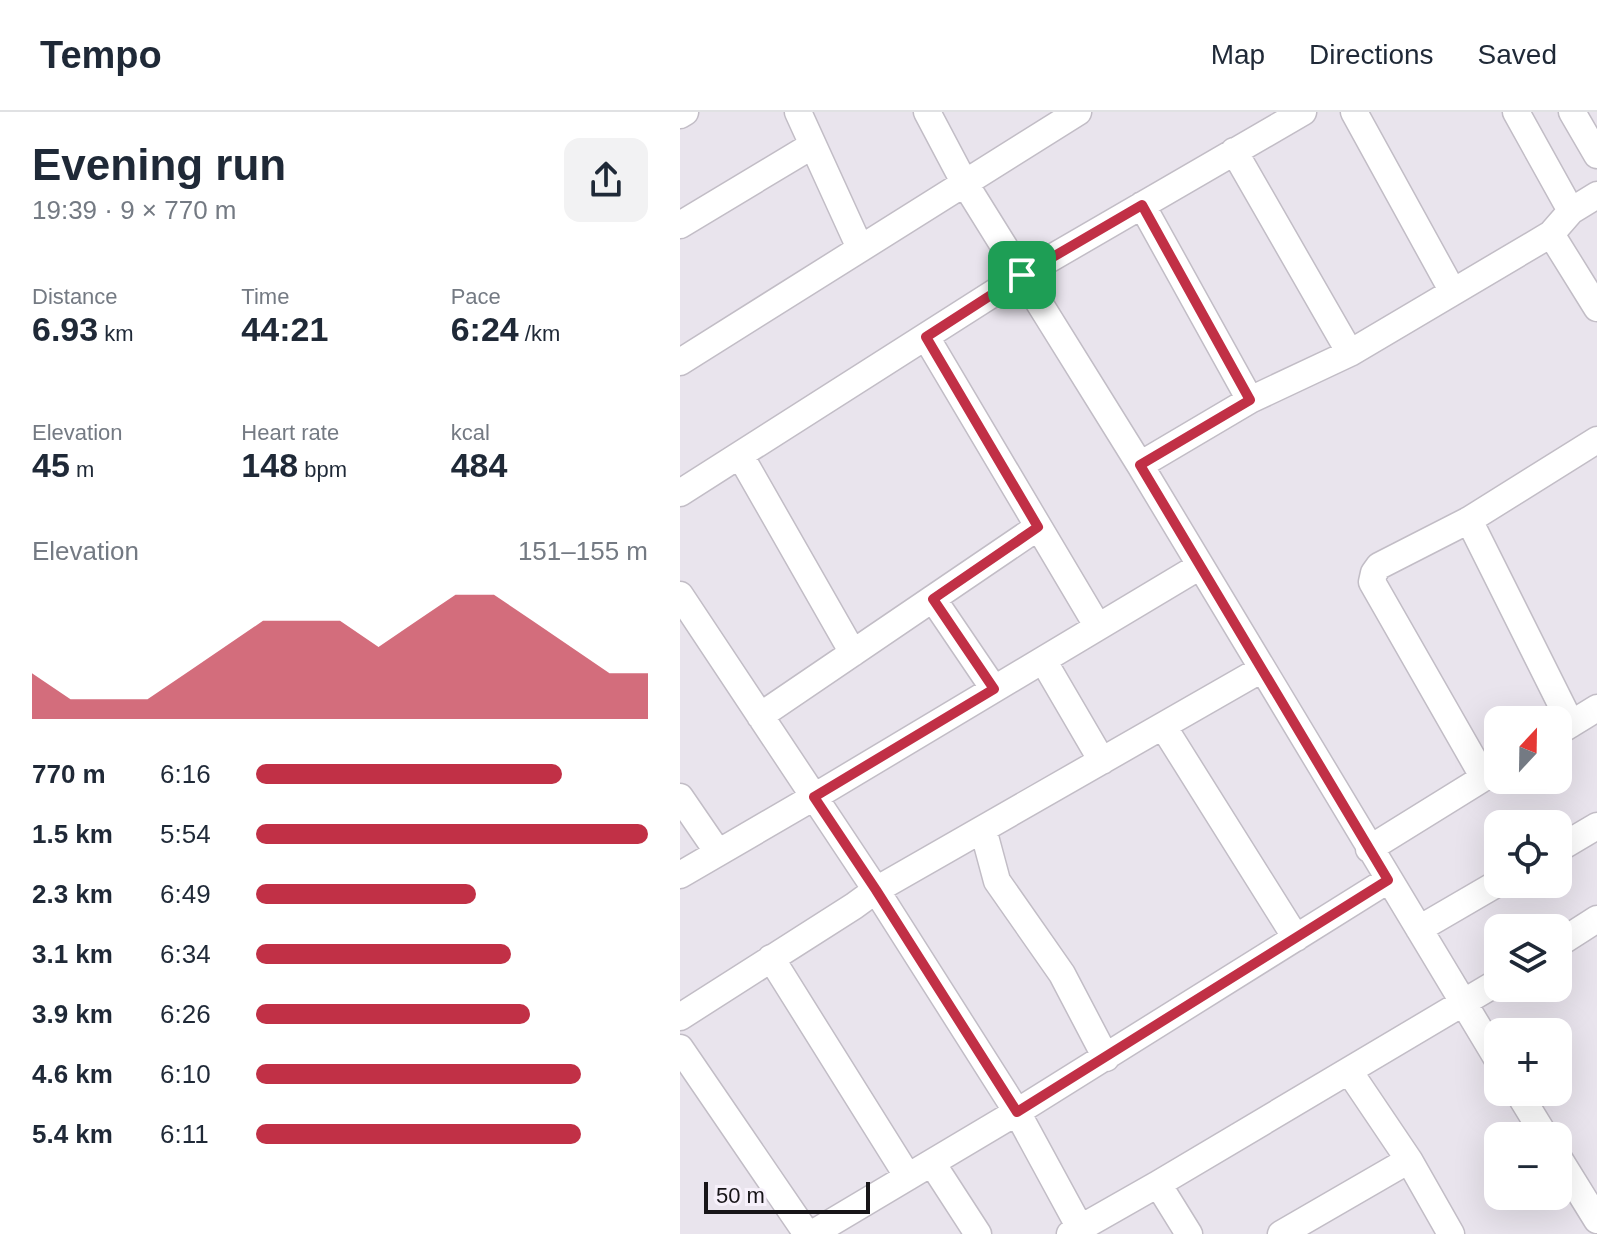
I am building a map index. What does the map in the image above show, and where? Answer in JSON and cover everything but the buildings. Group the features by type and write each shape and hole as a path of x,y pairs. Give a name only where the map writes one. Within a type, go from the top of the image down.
{"street":[{"path":"680,115 685,112"},
{"path":"798,112 860,248"},
{"path":"927,112 964,182 1140,465 1484,1038"},
{"path":"680,362 1078,112"},
{"path":"680,493 1022,275 1303,112"},
{"path":"1354,112 1453,292"},
{"path":"1516,112 1571,211"},
{"path":"1572,112 1597,155"},
{"path":"680,225 813,145"},
{"path":"1234,151 1350,353"},
{"path":"1140,465 1250,400 1350,353 1551,234 1571,211 1597,195"},
{"path":"1142,205 1250,400"},
{"path":"1551,234 1597,308"},
{"path":"926,337 1098,627"},
{"path":"1484,762 1372,582 1374,573 1379,566 1469,520 1597,440"},
{"path":"740,455 853,653"},
{"path":"1469,520 1555,706"},
{"path":"760,716 1038,527"},
{"path":"680,875 1200,566"},
{"path":"680,595 876,890 1017,1112 1075,1231 1484,991"},
{"path":"933,599 994,689"},
{"path":"1043,660 1102,761"},
{"path":"680,1017 876,890 1262,669"},
{"path":"1572,724 1597,708"},
{"path":"1163,726 1296,938"},
{"path":"1369,849 1484,777"},
{"path":"680,797 717,851"},
{"path":"1572,841 1597,826"},
{"path":"983,829 997,881 1062,974 1106,1058"},
{"path":"680,1048 809,1234 1106,1058 1388,880"},
{"path":"1419,929 1484,891"},
{"path":"1572,935 1597,919"},
{"path":"771,958 908,1177"},
{"path":"1349,1071 1409,1160 1451,1234"},
{"path":"1281,1234 1409,1160"},
{"path":"932,1163 978,1234"},
{"path":"1572,1180 1597,1220"},
{"path":"1158,1184 1189,1234"}],"route":[{"path":"1142,205 1250,400 1140,465 1388,880 1017,1112 814,797 994,689 933,599 1038,527 926,337 1022,275 1142,205"}]}
